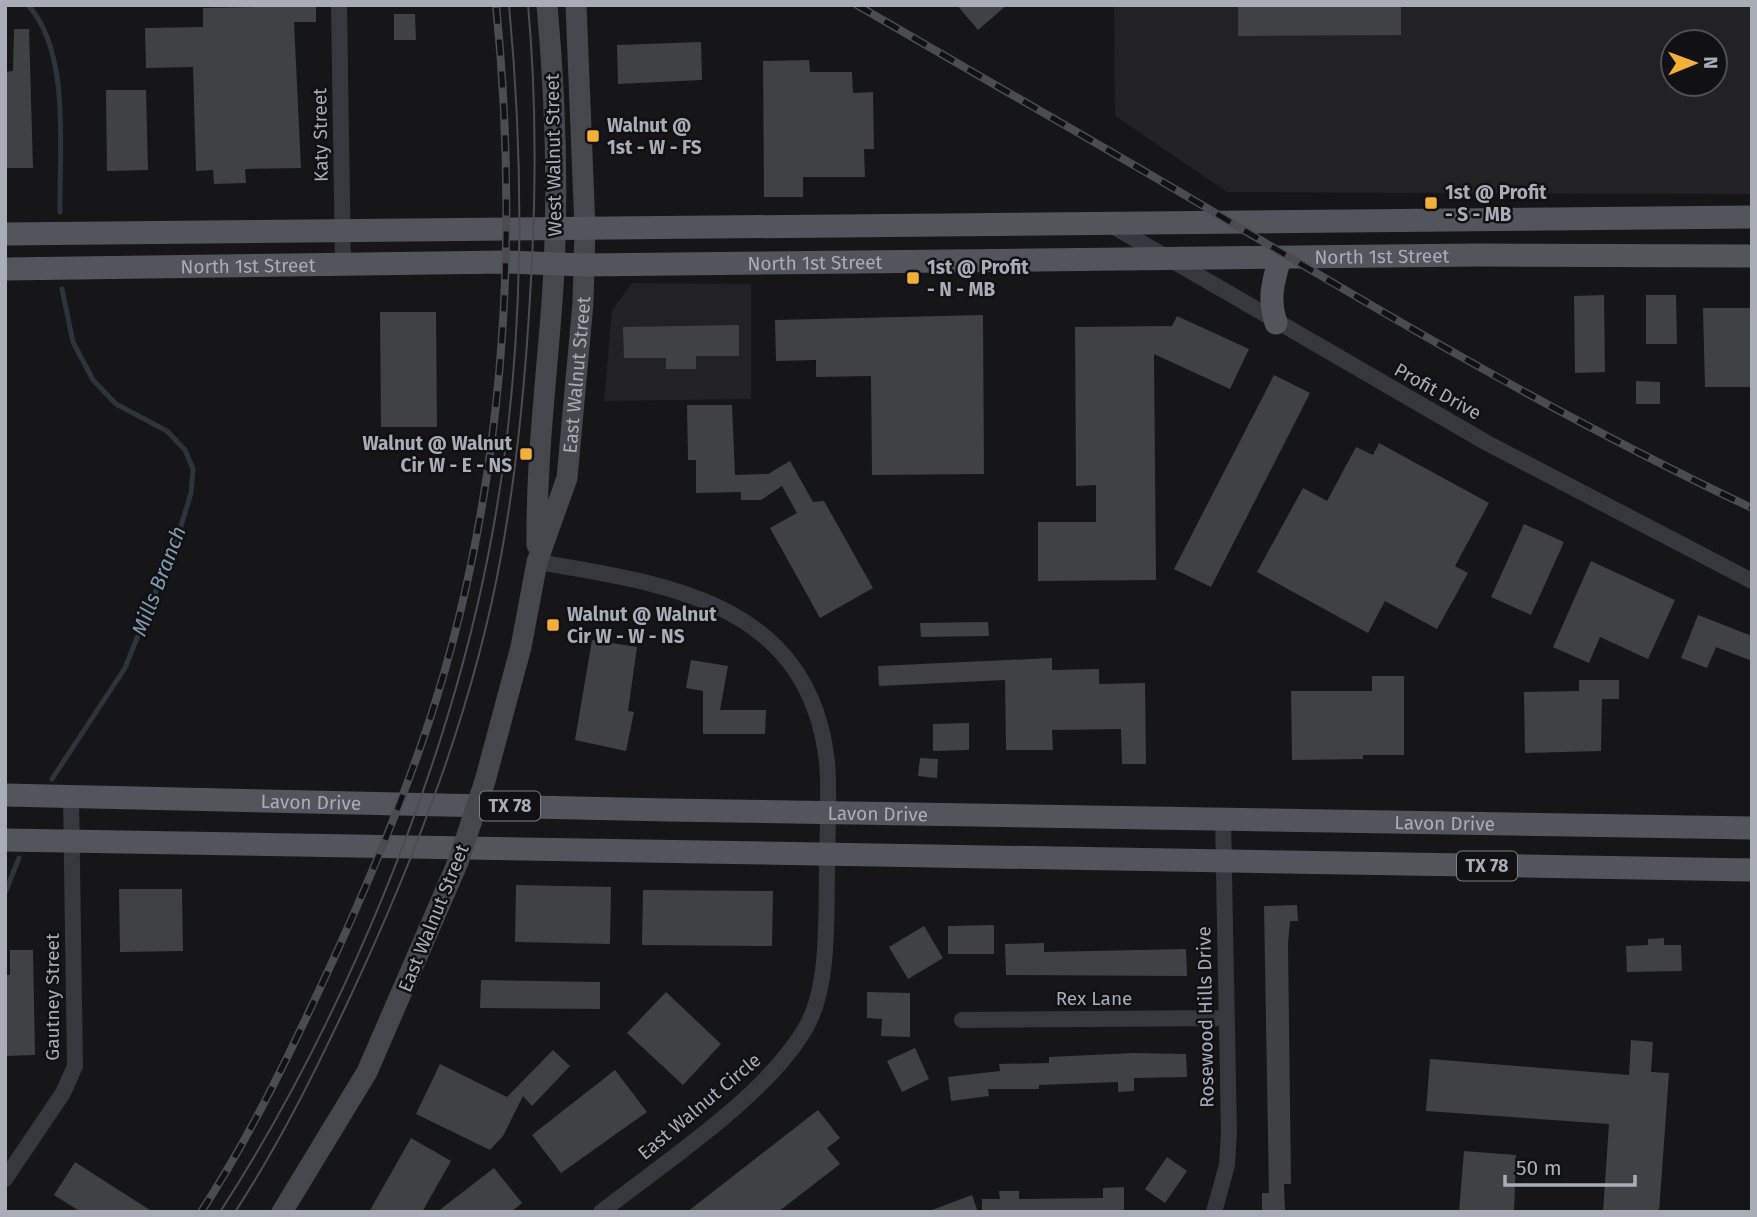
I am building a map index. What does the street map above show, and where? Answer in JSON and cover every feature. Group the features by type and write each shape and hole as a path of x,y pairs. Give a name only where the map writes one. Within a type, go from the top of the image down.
{"main road":[{"name":"North 1st Street","path":"5,234 1752,217"},
{"path":"1476,220 1477,255"},
{"name":"North 1st Street","path":"5,270 344,264 1171,261 1477,255 1752,256"},
{"path":"1276,323 1270,304 1271,289 1280,258"},
{"name":"Lavon Drive","path":"5,795 1752,828"},
{"name":"TX 78","path":"5,839 1752,870"}],"street":[{"name":"Katy Street","path":"339,5 344,264"},
{"name":"West Walnut Street","path":"547,5 557,150 554,264"},
{"name":"West Walnut Street","path":"576,5 585,228 584,265"},
{"name":"Profit Drive","path":"1111,225 1487,443 1752,581"},
{"name":"East Walnut Street","path":"537,562 536,478 554,264"},
{"name":"East Walnut Street","path":"282,1212 367,1072 458,862 485,781 521,647 537,562 567,478 584,265"},
{"name":"East Walnut Circle","path":"537,562 668,589 722,608 774,641 797,669 814,707 827,762 827,853 822,972 807,1027 782,1063 741,1102 601,1212"},
{"name":"Gautney Street","path":"5,1179 62,1093 75,1066 71,796"},
{"name":"Rosewood Hills Drive","path":"1214,1212 1227,1165 1223,819"},
{"name":"Rex Lane","path":"962,1020 1227,1018"}],"shaded area":[{"path":"1114,5 1752,5 1752,194 1227,192 1115,116"},
{"path":"632,283 751,284 751,399 604,401 612,310"}],"building":[{"path":"957,5 1007,5 978,30"},
{"path":"1238,5 1401,5 1401,35 1238,36"},
{"path":"316,6 316,22 294,22 301,168 245,169 246,183 214,184 213,170 196,171 193,67 146,68 145,28 203,27 203,8"},
{"path":"394,14 415,14 416,40 394,40"},
{"path":"14,29 29,29 33,168 5,168 5,72 13,71"},
{"path":"701,42 702,80 618,84 617,45"},
{"path":"809,60 810,72 852,72 853,93 873,92 874,149 864,149 865,177 803,177 803,197 764,197 763,61"},
{"path":"106,90 146,90 148,170 107,171"},
{"path":"1604,295 1605,372 1575,373 1574,296"},
{"path":"1646,295 1676,295 1677,344 1646,344"},
{"path":"1703,308 1752,308 1752,387 1705,387"},
{"path":"380,312 436,312 437,427 381,427"},
{"path":"983,315 984,474 872,475 871,376 816,377 816,360 776,361 775,320"},
{"path":"1177,316 1249,349 1230,389 1154,354 1156,580 1038,581 1038,522 1096,522 1096,485 1076,486 1075,327 1172,326"},
{"path":"739,325 739,356 696,356 696,369 666,369 666,358 624,358 623,327"},
{"path":"1274,375 1310,393 1211,587 1174,569"},
{"path":"1636,381 1660,382 1660,404 1636,404"},
{"path":"687,405 732,405 735,475 768,474 790,461 813,502 824,501 873,588 820,618 770,528 797,513 782,486 761,500 741,500 741,492 696,493 696,460 688,460"},
{"path":"1379,443 1489,503 1455,566 1468,573 1437,629 1385,601 1368,633 1257,572 1303,488 1327,501 1356,447 1373,455"},
{"path":"1524,524 1564,542 1531,615 1491,597"},
{"path":"1591,561 1675,600 1648,659 1600,637 1589,663 1553,647"},
{"path":"1698,615 1752,636 1752,661 1716,647 1707,668 1681,658"},
{"path":"988,622 989,636 921,637 920,623"},
{"path":"592,640 637,647 628,711 634,712 626,751 575,740"},
{"path":"1052,658 1052,670 1099,669 1099,684 1145,683 1146,764 1122,764 1121,729 1052,730 1053,750 1006,750 1005,680 879,686 878,666"},
{"path":"691,660 728,666 720,710 766,710 765,734 703,734 703,691 686,688"},
{"path":"1372,676 1404,676 1404,755 1363,755 1363,759 1292,760 1291,691 1372,691"},
{"path":"1579,680 1619,680 1619,699 1602,699 1601,751 1525,753 1524,692 1579,691"},
{"path":"969,723 969,750 933,751 933,724"},
{"path":"920,758 938,759 937,778 918,776"},
{"path":"516,885 611,887 610,944 515,942"},
{"path":"119,889 182,889 183,951 120,952"},
{"path":"643,890 773,891 772,946 642,945"},
{"path":"1297,905 1298,921 1290,921 1288,944 1291,1184 1284,1184 1285,1212 1262,1212 1262,1193 1269,1193 1264,906"},
{"path":"994,925 994,954 948,954 948,926"},
{"path":"924,926 943,958 908,979 889,947"},
{"path":"1664,938 1664,945 1681,945 1682,971 1627,972 1626,946 1648,945 1648,939"},
{"path":"1044,943 1044,952 1186,949 1187,976 1006,975 1005,944"},
{"path":"10,950 33,950 35,1055 5,1056 5,975 10,975"},
{"path":"481,980 600,982 600,1009 480,1008"},
{"path":"666,992 721,1044 683,1085 627,1033"},
{"path":"867,992 910,993 910,1037 881,1036 882,1019 867,1018"},
{"path":"1631,1040 1653,1042 1651,1072 1669,1073 1659,1212 1603,1212 1609,1124 1426,1111 1430,1059 1629,1075"},
{"path":"915,1048 929,1079 902,1092 887,1061"},
{"path":"553,1050 570,1066 532,1106 523,1096 503,1136 490,1150 416,1114 440,1064 507,1097"},
{"path":"1133,1053 1186,1054 1187,1077 1134,1078 1134,1091 1118,1092 1118,1082 1039,1085 1039,1089 988,1089 989,1096 951,1101 948,1077 1000,1071 999,1064 1049,1063 1049,1057"},
{"path":"615,1070 647,1112 561,1173 532,1135"},
{"path":"818,1110 840,1138 827,1148 840,1164 778,1212 687,1212"},
{"path":"411,1138 451,1161 422,1212 369,1212"},
{"path":"1464,1151 1516,1155 1514,1212 1459,1212"},
{"path":"1167,1157 1187,1171 1165,1203 1145,1189"},
{"path":"75,1162 153,1212 81,1212 54,1195"},
{"path":"494,1168 522,1203 511,1212 437,1212"},
{"path":"1124,1187 1124,1212 982,1212 982,1199 1000,1199 999,1191 1019,1191 1019,1199 1103,1198 1103,1188"},
{"path":"972,1195 978,1212 932,1212 932,1210"}],"waterway":[{"name":"Mills Branch","path":"28,5 42,25 57,75 61,132 60,212"},
{"name":"Mills Branch","path":"52,779 125,668 178,536 191,493 193,469 185,450 167,431 116,404 93,380 73,342 62,289"},
{"name":"Mills Branch","path":"5,893 19,858"}],"tram line":[{"path":"220,1212 307,1061 347,980 416,810 445,724 469,639 500,488 515,351 518,143 509,5"},
{"path":"235,1212 283,1132 376,941 420,834 459,724 489,612 512,491 528,330 535,151 528,5"}],"railway":[{"path":"201,1212 272,1088 360,900 419,752 454,635 474,547 489,458 500,367 506,186 496,5"},
{"path":"857,5 1488,372 1553,408 1752,508"}],"place":[{"name":"Walnut @ 1st - W - FS","path":"593,136"},
{"name":"1st @ Profit - S - MB","path":"1431,203"},
{"name":"1st @ Profit - N - MB","path":"913,278"},
{"name":"Walnut @ Walnut Cir W - E - NS","path":"526,454"},
{"name":"Walnut @ Walnut Cir W - W - NS","path":"553,625"}]}
